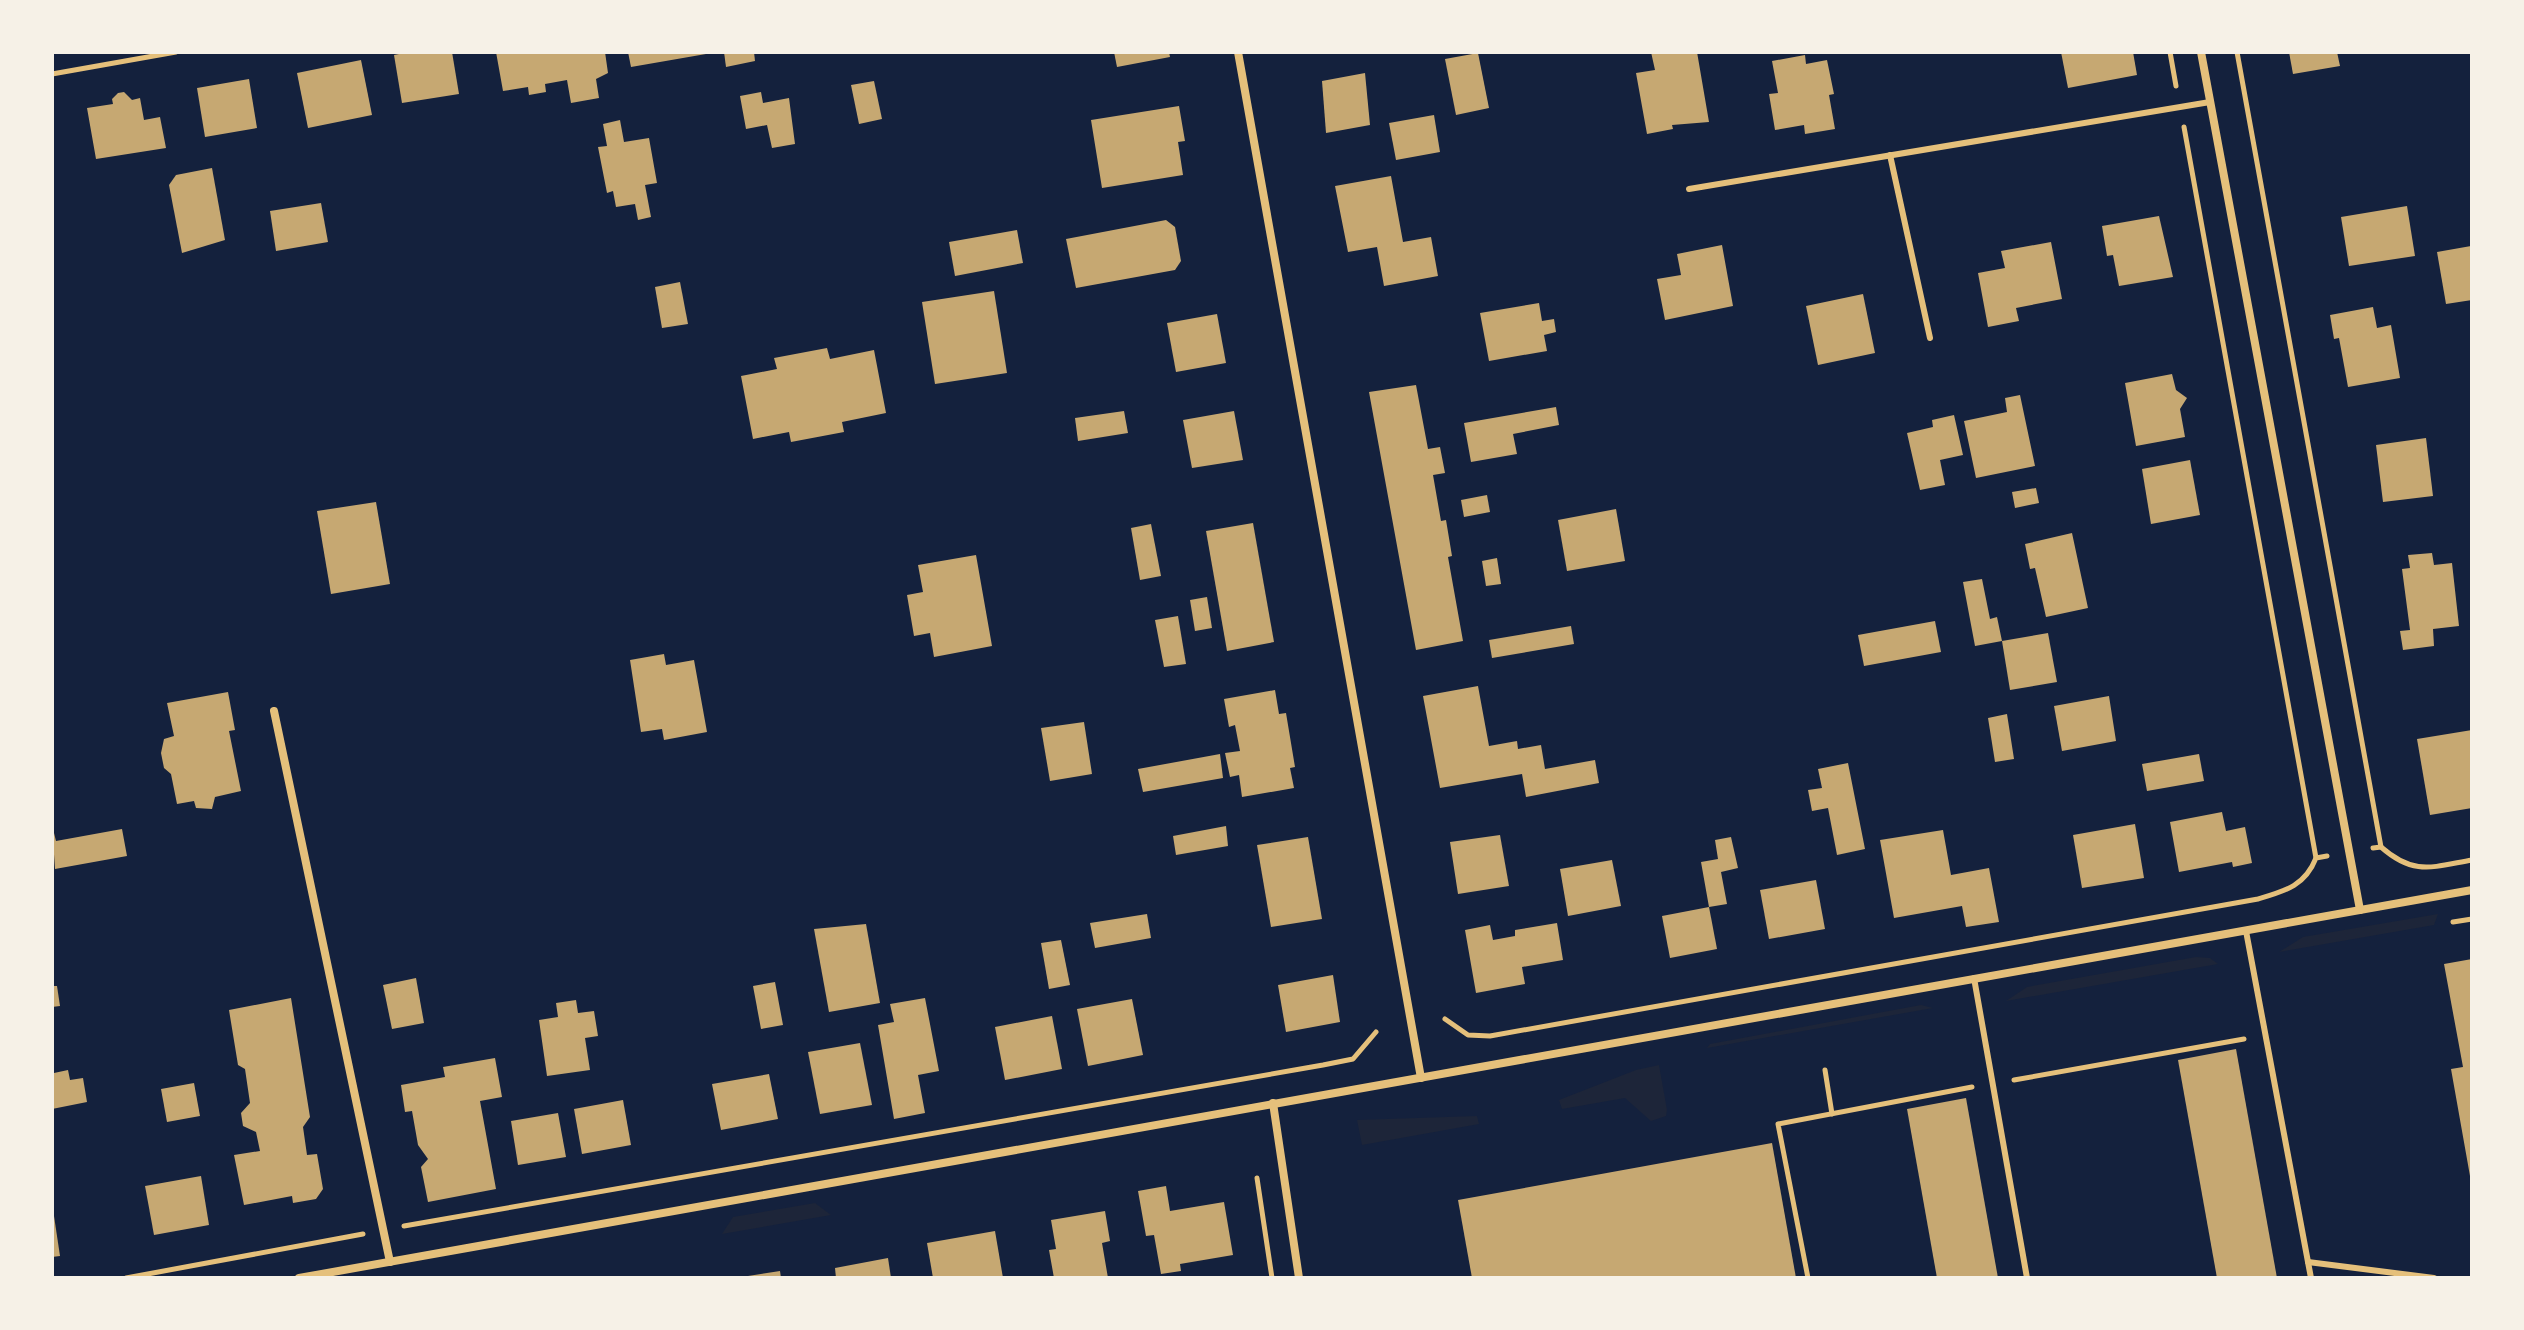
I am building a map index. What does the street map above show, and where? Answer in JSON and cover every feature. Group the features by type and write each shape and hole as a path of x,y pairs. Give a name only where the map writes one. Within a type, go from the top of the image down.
{"street":[{"path":"1238,52 1421,1078"},
{"path":"2201,52 2360,910"},
{"path":"274,711 390,1262"},
{"path":"299,1278 2472,890"},
{"path":"1273,1103 1299,1278"}],"lane":[{"path":"1689,189 2210,102"},
{"path":"1890,155 1930,338"},
{"path":"2246,931 2311,1278"},
{"path":"1974,978 2027,1278"},
{"path":"2308,1262 2434,1278"}],"path":[{"path":"52,74 176,52"},
{"path":"1445,1019 1468,1035 1490,1036 2243,902 2292,889 2311,871 2316,858 2170,52"},
{"path":"2237,52 2381,847 2396,860 2418,869 2472,860"},
{"path":"2316,858 2381,847"},
{"path":"2453,922 2472,919"},
{"path":"126,1278 1323,1065 1353,1059 1376,1032"},
{"path":"1808,1278 1778,1124 2267,1035"},
{"path":"1825,1070 1832,1114"},
{"path":"1256,1173 1272,1278"}],"shaded area":[{"path":"2438,914 2434,925 2279,952 2303,937"},
{"path":"2196,957 2210,958 2218,964 2006,1001 2027,987"},
{"path":"1921,1005 1933,1008 1707,1048 1710,1044"},
{"path":"1659,1065 1666,1116 1651,1121 1625,1098 1562,1109 1559,1100 1636,1070"},
{"path":"1477,1116 1479,1124 1362,1145 1357,1120"},
{"path":"815,1203 831,1215 722,1234 733,1217"}],"building":[{"path":"452,52 459,94 402,103 394,55"},
{"path":"496,52 605,52 608,73 596,79 599,98 571,103 567,80 545,84 546,92 529,95 528,87 503,91"},
{"path":"628,52 706,52 706,54 631,67"},
{"path":"724,52 754,52 755,61 726,67"},
{"path":"1114,52 1169,52 1170,57 1117,67"},
{"path":"1651,52 1697,52 1709,122 1672,125 1673,129 1647,134 1636,73 1655,70"},
{"path":"2061,52 2133,52 2137,75 2068,88"},
{"path":"2289,52 2337,52 2340,66 2293,74"},
{"path":"1478,53 1489,108 1456,115 1445,59"},
{"path":"1805,55 1806,64 1827,60 1834,94 1829,95 1835,129 1805,134 1804,125 1775,130 1769,94 1778,93 1772,61"},
{"path":"361,60 372,115 308,128 297,73"},
{"path":"1365,73 1370,125 1326,133 1322,81"},
{"path":"249,79 257,128 205,137 197,88"},
{"path":"874,81 882,119 859,124 851,85"},
{"path":"124,92 132,100 140,98 144,120 160,117 166,148 96,159 87,108 113,104 112,99"},
{"path":"761,92 763,103 789,98 795,144 772,148 767,125 746,129 740,96"},
{"path":"1179,106 1185,141 1178,142 1183,175 1102,188 1091,120"},
{"path":"1434,115 1440,152 1396,160 1389,123"},
{"path":"620,120 624,142 649,138 657,183 645,185 651,217 638,220 635,204 616,207 613,191 607,193 598,147 607,146 603,124"},
{"path":"212,168 225,240 182,253 169,185 176,175"},
{"path":"1391,176 1403,242 1431,237 1438,276 1384,286 1377,247 1348,252 1335,186"},
{"path":"321,203 328,242 276,251 270,211"},
{"path":"2407,206 2415,256 2349,266 2341,217"},
{"path":"2159,216 2173,277 2119,286 2113,255 2107,256 2102,226"},
{"path":"1166,220 1175,227 1181,261 1175,270 1076,288 1066,239"},
{"path":"1017,230 1023,263 955,276 949,242"},
{"path":"2051,242 2062,299 2016,308 2019,321 1988,327 1978,273 2005,268 2001,251"},
{"path":"1722,245 1733,306 1665,320 1657,279 1681,275 1677,254"},
{"path":"2471,246 2472,300 2446,304 2437,252"},
{"path":"680,282 688,324 662,328 655,287"},
{"path":"994,291 1007,373 935,384 922,302"},
{"path":"1863,294 1875,353 1818,365 1806,306"},
{"path":"1539,303 1542,321 1554,319 1556,332 1544,335 1547,351 1489,361 1480,313"},
{"path":"2373,307 2377,328 2391,325 2400,378 2348,387 2339,338 2334,339 2330,315"},
{"path":"1217,314 1226,363 1176,372 1167,323"},
{"path":"827,348 830,359 874,350 886,413 842,422 844,432 791,442 789,432 753,439 741,376 777,369 774,358"},
{"path":"2172,374 2176,390 2187,398 2180,409 2185,437 2136,446 2125,383"},
{"path":"1416,385 1428,449 1440,447 1445,473 1433,475 1441,521 1446,520 1452,556 1448,557 1463,641 1416,650 1369,392"},
{"path":"2020,395 2035,466 1976,478 1964,421 2007,412 2005,398"},
{"path":"1556,407 1559,425 1513,434 1517,454 1471,462 1464,423"},
{"path":"1124,411 1128,433 1078,441 1075,418"},
{"path":"1234,411 1243,460 1192,468 1183,420"},
{"path":"1954,415 1963,455 1940,460 1945,485 1920,490 1907,433 1933,427 1932,420"},
{"path":"2426,438 2433,496 2383,502 2376,445"},
{"path":"2190,460 2200,515 2151,524 2142,469"},
{"path":"2036,488 2039,503 2015,508 2012,492"},
{"path":"1487,495 1490,512 1464,517 1461,500"},
{"path":"376,502 390,584 331,594 317,511"},
{"path":"1616,509 1625,561 1567,571 1558,520"},
{"path":"1253,523 1274,642 1227,651 1206,531"},
{"path":"1151,524 1161,576 1140,580 1131,528"},
{"path":"2072,533 2088,608 2046,617 2035,568 2030,569 2025,544"},
{"path":"2432,553 2434,565 2452,563 2459,626 2433,629 2434,646 2403,650 2400,631 2410,630 2402,569 2410,568 2408,555"},
{"path":"976,555 992,646 934,657 930,633 914,636 907,595 923,592 918,565"},
{"path":"1497,558 1501,584 1486,586 1482,561"},
{"path":"1982,579 1990,619 1997,617 2002,641 1975,646 1963,582"},
{"path":"1207,597 1212,628 1195,631 1190,600"},
{"path":"1178,616 1186,664 1164,667 1155,620"},
{"path":"1935,621 1941,652 1864,666 1858,635"},
{"path":"1571,626 1574,644 1492,658 1489,640"},
{"path":"2048,633 2057,682 2010,690 2002,641"},
{"path":"664,654 666,665 694,660 707,732 664,740 662,729 641,732 630,660"},
{"path":"1478,686 1489,746 1517,741 1518,749 1541,745 1545,769 1595,760 1599,783 1526,797 1522,774 1440,788 1423,696"},
{"path":"1275,690 1279,714 1286,713 1295,767 1290,768 1294,788 1242,797 1239,775 1230,777 1225,753 1240,751 1235,725 1229,727 1224,699"},
{"path":"228,692 235,730 229,731 241,791 215,797 212,809 196,808 194,801 177,804 171,774 164,768 161,753 164,739 174,736 167,703"},
{"path":"2109,696 2116,741 2062,751 2054,706"},
{"path":"2007,714 2014,759 1995,762 1988,718"},
{"path":"1084,722 1092,774 1050,781 1041,728"},
{"path":"2472,730 2472,808 2430,815 2417,739"},
{"path":"1220,754 1223,778 1143,792 1138,769"},
{"path":"2199,754 2204,781 2147,791 2142,764"},
{"path":"1848,763 1865,849 1837,855 1828,808 1812,811 1808,790 1822,788 1818,769"},
{"path":"2222,812 2226,831 2245,827 2252,863 2233,867 2232,862 2179,872 2170,822"},
{"path":"2135,824 2144,878 2082,888 2073,835"},
{"path":"52,825 56,841 122,829 127,856 55,869"},
{"path":"1226,826 1228,846 1176,855 1173,836"},
{"path":"1943,830 1951,875 1989,868 1999,922 1966,927 1962,906 1894,918 1880,840"},
{"path":"1500,835 1509,886 1458,894 1450,842"},
{"path":"1308,837 1322,919 1271,927 1257,845"},
{"path":"1731,837 1738,868 1721,872 1727,904 1709,907 1701,862 1718,859 1715,840"},
{"path":"1612,860 1621,906 1568,916 1560,869"},
{"path":"1816,880 1825,929 1769,939 1760,890"},
{"path":"1709,907 1717,949 1670,958 1662,916"},
{"path":"1147,914 1151,938 1095,948 1090,923"},
{"path":"1557,923 1563,960 1522,967 1525,984 1476,993 1465,930 1490,925 1493,940 1515,936 1515,930"},
{"path":"866,924 880,1003 829,1012 814,929"},
{"path":"1061,940 1070,985 1049,989 1041,943"},
{"path":"2472,959 2470,1176 2451,1069 2463,1067 2444,964"},
{"path":"1333,975 1340,1022 1286,1032 1278,985"},
{"path":"416,978 424,1023 392,1029 383,985"},
{"path":"775,982 783,1025 761,1029 753,986"},
{"path":"52,986 57,986 60,1006 52,1007"},
{"path":"291,998 310,1117 303,1127 307,1155 317,1154 323,1189 316,1199 293,1203 292,1196 244,1205 234,1155 260,1151 256,1132 243,1126 241,1113 250,1103 245,1069 238,1065 229,1010"},
{"path":"925,998 939,1071 918,1075 925,1113 894,1119 878,1025 894,1022 890,1004"},
{"path":"1132,999 1143,1055 1088,1066 1077,1009"},
{"path":"576,1000 578,1013 594,1011 598,1036 585,1038 590,1070 547,1076 539,1020 558,1017 556,1003"},
{"path":"1052,1016 1062,1069 1005,1080 995,1027"},
{"path":"860,1043 872,1105 820,1114 808,1052"},
{"path":"2236,1049 2277,1278 2217,1278 2178,1060"},
{"path":"495,1058 502,1097 480,1101 496,1189 428,1202 421,1167 428,1159 418,1145 412,1111 405,1112 401,1085 445,1077 443,1067"},
{"path":"68,1070 70,1080 83,1078 87,1102 52,1109 54,1073"},
{"path":"769,1074 778,1119 721,1130 712,1084"},
{"path":"194,1083 200,1116 167,1122 161,1089"},
{"path":"1966,1098 1998,1278 1937,1278 1907,1109"},
{"path":"623,1100 631,1145 582,1154 574,1109"},
{"path":"558,1113 566,1157 518,1165 511,1121"},
{"path":"1772,1143 1796,1278 1472,1278 1458,1200"},
{"path":"201,1176 209,1225 154,1235 145,1186"},
{"path":"1166,1186 1170,1211 1224,1202 1233,1255 1180,1264 1181,1271 1161,1274 1154,1235 1146,1236 1138,1191"},
{"path":"1105,1211 1110,1241 1102,1243 1108,1278 1054,1278 1049,1250 1056,1249 1051,1220"},
{"path":"52,1217 60,1256 52,1257"},
{"path":"995,1231 1003,1278 933,1278 927,1243"},
{"path":"888,1258 891,1278 836,1278 835,1268"},
{"path":"780,1271 781,1278 748,1278 748,1276"}]}
